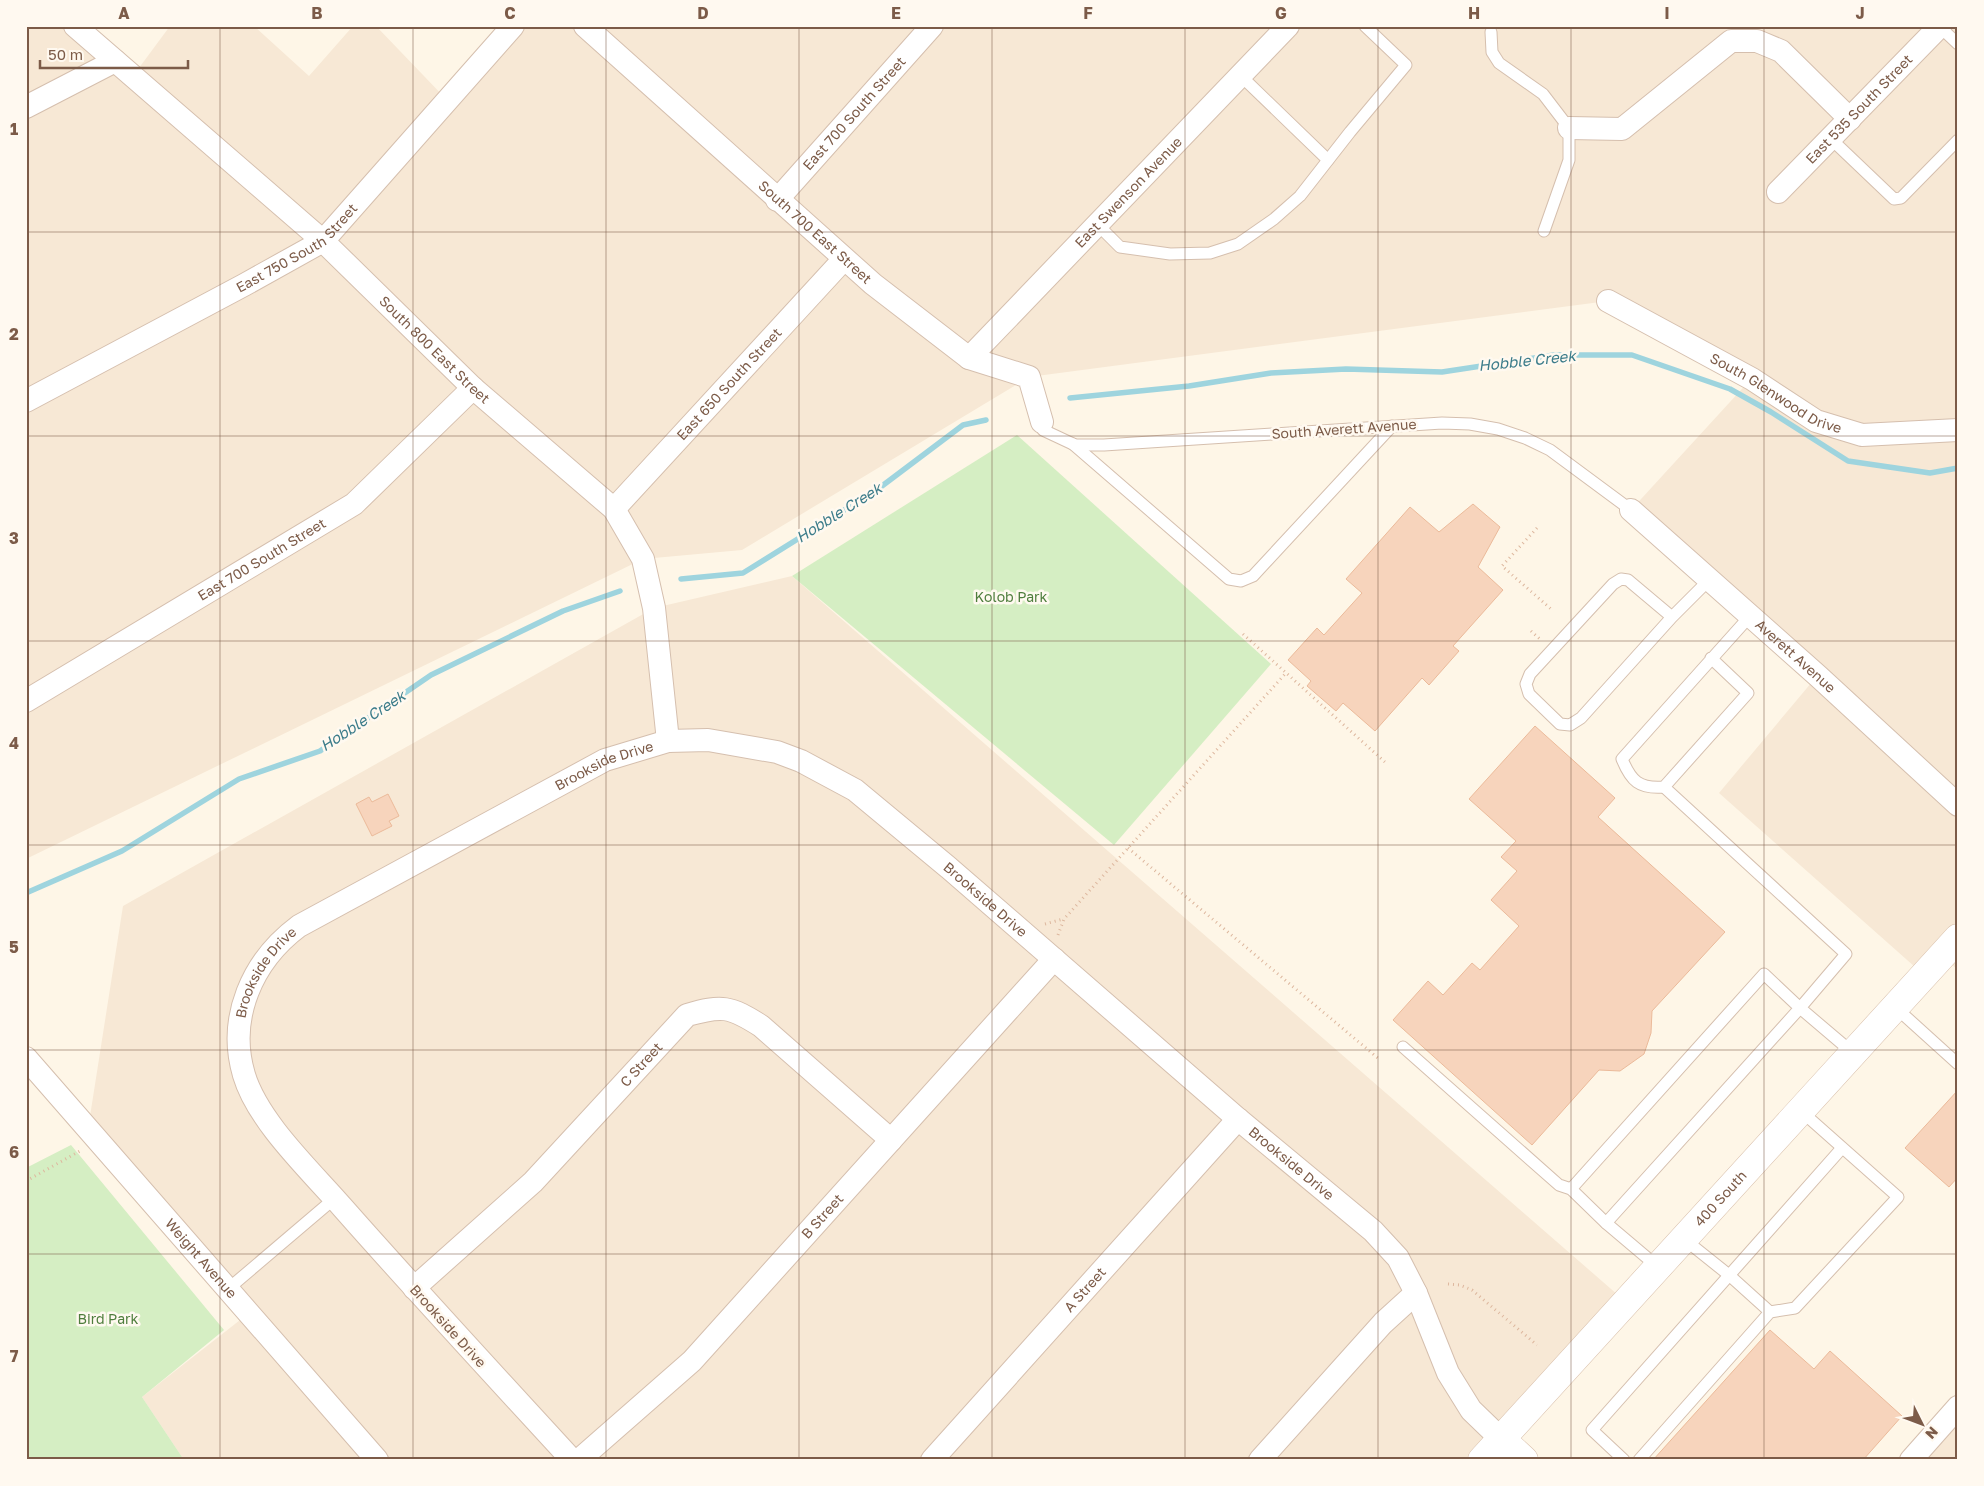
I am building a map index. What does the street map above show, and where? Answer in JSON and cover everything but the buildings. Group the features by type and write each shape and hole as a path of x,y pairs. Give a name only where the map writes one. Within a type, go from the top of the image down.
{"main road":[{"name":"400 South","path":"1482,1460 1958,938"},
{"path":"1501,1439 1524,1460"}],"street":[{"name":"South 800 East Street","path":"75,26 322,240 473,388 614,508 643,559 654,608 668,742"},
{"name":"East 750 South Street","path":"26,400 244,285 322,240 512,26"},
{"name":"South 700 East Street","path":"585,26 844,260 970,358 1029,376 1042,422"},
{"name":"East 700 South Street","path":"777,200 932,26"},
{"name":"East Swenson Avenue","path":"970,358 1288,26"},
{"name":"East 535 South Street","path":"1778,192 1940,26"},
{"path":"1569,128 1622,129 1731,41 1757,41 1781,51 1850,118"},
{"path":"26,107 115,61"},
{"name":"East 650 South Street","path":"614,508 844,260"},
{"name":"South Glenwood Drive","path":"1608,301 1752,379 1816,421 1862,435 1958,430"},
{"name":"East 700 South Street","path":"26,701 354,504 473,388"},
{"name":"Averett Avenue","path":"1631,510 1958,805"},
{"name":"Brookside Drive","path":"572,1460 414,1288 270,1125 251,1093 244,1075 239,1038 240,1019 251,983 271,951 284,937 299,926 333,910 605,760 668,742 708,740 777,752 836,778 854,790 1056,950 1238,1119 1373,1231 1398,1258 1416,1293 1448,1373 1471,1410 1501,1439"},
{"name":"B Street","path":"578,1460 692,1361 891,1140 1056,950"},
{"name":"C Street","path":"414,1288 533,1182 687,1015 712,1008 738,1012 761,1026 891,1140"},
{"name":"Weight Avenue","path":"26,1058 377,1460"},
{"name":"A Street","path":"932,1460 1238,1119"},
{"path":"1260,1460 1383,1323 1416,1293"},
{"path":"1911,1460 1958,1407"}],"lane":[{"path":"1098,225 1120,247 1170,254 1210,252 1238,244 1274,219 1300,196 1406,65 1365,26"},
{"path":"1940,26 1958,44"},
{"path":"1491,32 1492,52 1499,63 1544,94 1569,128 1569,160 1544,231"},
{"path":"1241,76 1328,160"},
{"path":"1830,138 1894,199 1902,198 1958,140"},
{"name":"South Averett Avenue","path":"1042,422 1043,430 1073,444 1104,445 1442,423 1470,424 1498,429 1525,438 1550,450 1631,510"},
{"path":"1073,444 1229,580 1241,581 1253,576 1392,426"},
{"path":"1672,617 1628,580 1621,579 1613,584 1530,674 1526,684 1529,694 1560,724 1570,725 1581,718 1672,617 1709,580"},
{"path":"1711,658 1748,693 1664,787 1650,788 1637,783 1628,773 1622,758 1711,658 1750,616"},
{"path":"1606,1222 1800,1008 1846,954 1664,787"},
{"path":"1572,1189 1764,974 1800,1008 1853,1053"},
{"path":"1895,1007 1958,1064"},
{"path":"1403,1047 1558,1185 1572,1189 1606,1222 1658,1267"},
{"path":"1639,1460 1770,1312 1795,1308 1898,1198 1800,1111"},
{"path":"1624,1460 1592,1430 1842,1148"},
{"path":"228,1290 335,1198"},
{"path":"1683,1239 1770,1312"}],"path":[{"path":"1537,528 1502,566 1551,609"},
{"path":"1243,634 1386,763"},
{"path":"1056,950 1058,934 1064,919 1286,673"},
{"path":"1128,848 1379,1059"},
{"path":"1041,925 1064,919"},
{"path":"26,1181 80,1151"},
{"path":"1448,1284 1460,1285 1472,1290 1537,1345"}],"shaded area":[{"path":"26,26 76,26 133,76 170,26 254,26 309,76 353,26 376,26 447,100 521,26 1958,26 1958,970 1942,956 1924,975 1719,793 1817,676 1631,510 1751,379 1608,301 1029,377 742,550 643,559 26,859"},
{"path":"792,576 1626,1302 1501,1439 1524,1460 184,1460 142,1397 249,1313 88,1129 123,906 654,608"},
{"path":"1958,1407 1958,1460 1911,1460"}],"green space":[{"name":"Kolob Park","path":"1017,435 1271,664 1114,845 792,576"},
{"name":"Bird Park","path":"71,1145 224,1330 142,1397 184,1460 26,1460 26,1168"}],"waterway":[{"name":"Hobble Creek","path":"1070,398 1189,386 1271,373 1346,369 1442,372 1554,355 1632,355 1730,389 1771,412 1848,461 1930,473 1958,468"},
{"name":"Hobble Creek","path":"681,579 743,573 878,489 963,425 986,420"},
{"name":"Hobble Creek","path":"26,893 122,851 239,779 320,751 431,675 563,611 620,591"}]}
